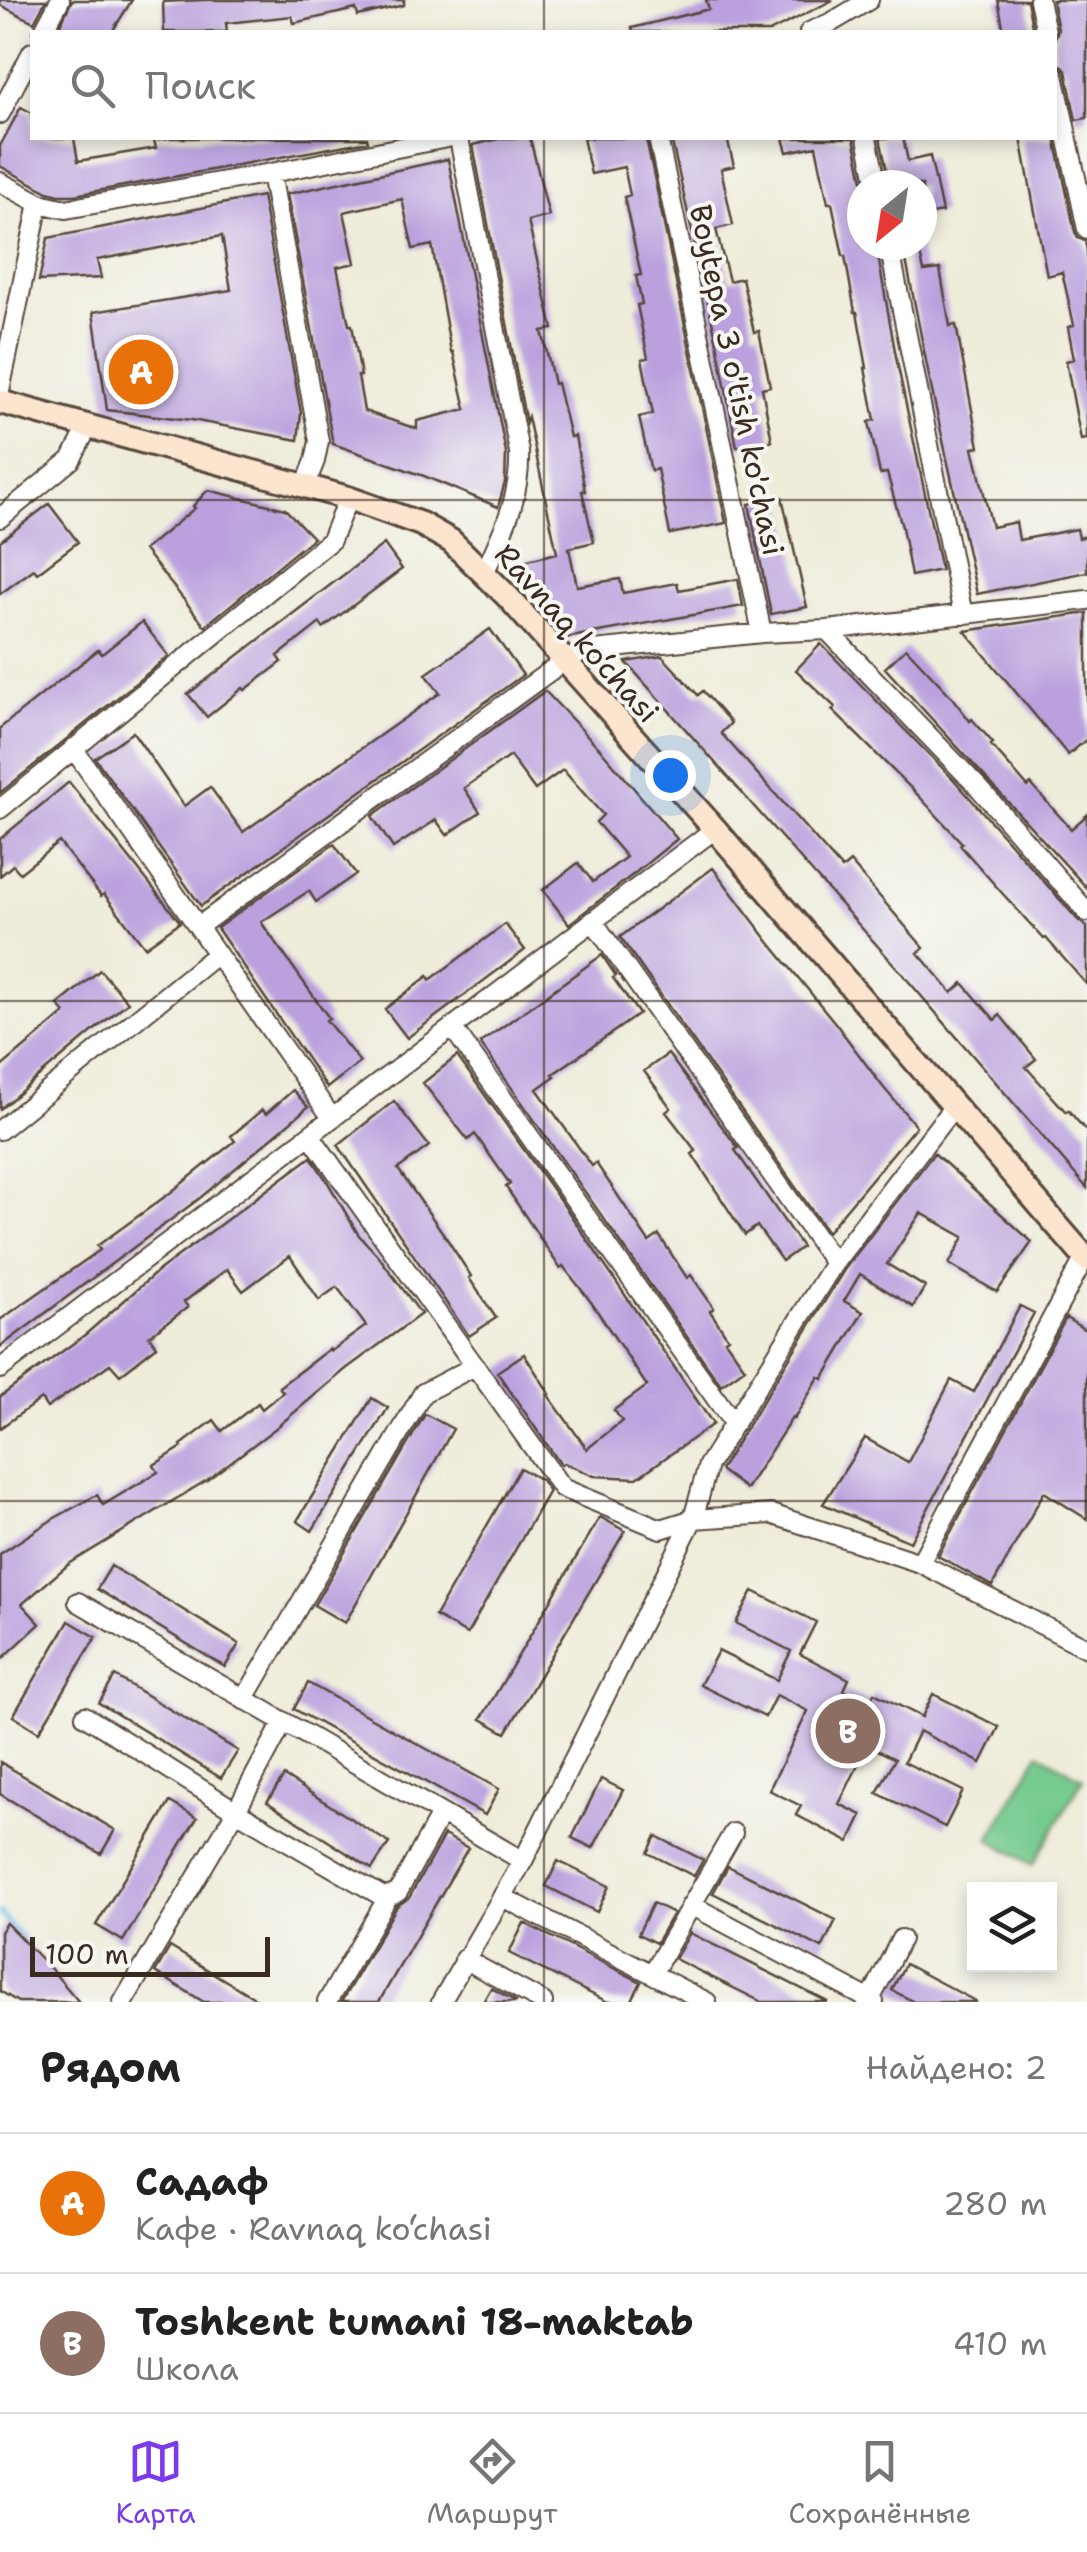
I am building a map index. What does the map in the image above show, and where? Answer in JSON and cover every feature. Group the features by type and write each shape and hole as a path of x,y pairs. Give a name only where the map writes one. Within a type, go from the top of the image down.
{"street":[{"path":"43,30 60,0"},
{"path":"836,27 870,0"},
{"path":"1039,0 1046,30"},
{"path":"0,114 30,56"},
{"path":"1057,89 1087,229"},
{"path":"0,182 39,203 66,209 437,140"},
{"path":"459,140 519,452 520,475 512,508 484,574"},
{"name":"Boytepa 3 o'tish ko'chasi","path":"658,140 762,633"},
{"path":"867,140 874,170"},
{"path":"271,173 318,441 305,486"},
{"path":"0,390 39,203"},
{"path":"892,260 962,615"},
{"name":"Ravnaq ko‘chasi","path":"0,402 348,498 422,524 451,542 508,597 714,829 1086,1259"},
{"path":"0,518 71,460 88,427"},
{"path":"0,809 330,540 348,498"},
{"path":"199,926 584,651 827,630 1087,600"},
{"path":"827,630 980,789 1087,912"},
{"path":"73,748 332,1118"},
{"path":"0,1369 714,829"},
{"path":"593,921 834,1263"},
{"path":"0,1130 217,954"},
{"path":"452,1027 734,1424"},
{"path":"441,2002 524,1861 693,1519 708,1465 834,1263 954,1106"},
{"path":"310,1135 562,1488 661,1529 693,1519 770,1514 920,1563 1087,1648"},
{"path":"920,1563 1086,1259"},
{"path":"244,1700 423,1393 475,1366"},
{"path":"78,1602 524,1861"},
{"path":"85,1716 236,1811 388,1897"},
{"path":"124,2002 283,1723"},
{"path":"327,2002 388,1897 398,1892 440,1814"},
{"path":"652,1974 732,1833"},
{"path":"502,1897 707,2002"},
{"path":"691,1905 871,2001 901,1938"},
{"path":"464,1959 543,2002"}],"green space":[{"path":"1039,1753 1083,1779 1033,1865 989,1839"}],"building":[{"path":"0,0 46,0 34,22 0,5"},
{"path":"72,0 132,0 113,30 58,30"},
{"path":"404,0 404,5 358,16 356,9 294,23 292,16 226,23 227,30 164,30 163,2"},
{"path":"706,0 833,0 773,30 632,30 709,9"},
{"path":"998,0 1027,0 1033,30 1004,30"},
{"path":"1052,0 1087,0 1087,118 1076,120 1066,71 1057,64 1058,30"},
{"path":"21,107 30,112 30,140 74,140 78,161 156,148 154,140 368,141 75,195 48,192 0,166 0,146"},
{"path":"494,140 530,140 549,216 528,221 553,329 542,331 570,437 575,436 594,542 569,548 577,586 620,579 623,593 677,583 679,590 738,579 743,606 565,638 515,563 557,553 528,417 526,423 473,145"},
{"path":"583,140 646,140 726,523 670,534 657,469 651,471 639,417 653,414 642,359 648,358 637,305 642,304 636,276 641,275 624,197 630,195 624,167 591,174"},
{"path":"671,140 728,140 734,166 721,169 733,225 716,229 729,281 742,278 754,332 759,331 770,386 762,388 772,441 737,447"},
{"path":"784,140 854,140 861,170 847,170 847,260 879,260 941,570 911,576 887,473 880,474 869,422 875,420 857,312 816,146 787,152"},
{"path":"880,140 903,140 908,161 930,156 933,170 887,170"},
{"path":"1021,140 1055,140 1075,232 1085,241 1087,439 1081,440 1066,361 1074,359 1068,327 1074,325 1062,272 1047,276"},
{"path":"448,159 506,453 505,482 498,507 333,444 287,194","holes":["402,199 413,249 432,245 451,352 466,409 417,421 417,429 364,411 352,325 337,267 355,263 344,212"]},
{"path":"262,196 301,413 298,440 192,420 107,410 93,312 231,290 222,236 97,260 101,278 39,281 48,238"},
{"path":"906,260 921,260 924,271 940,269 950,326 956,325 979,447 973,448 992,527 1016,522 1019,540 1077,529 1079,538 1087,536 1087,572 977,594"},
{"path":"208,490 285,509 313,538 205,626 144,550 195,508"},
{"path":"782,497 807,607 771,614 749,504"},
{"path":"49,504 78,542 37,573 34,569 0,594 0,541"},
{"path":"384,544 402,569 323,628 320,623 278,656 282,662 207,717 188,694"},
{"path":"1087,613 1087,739 1068,755 965,631"},
{"path":"142,622 169,656 0,793 0,728 98,650 102,654"},
{"path":"490,629 523,675 201,906 95,758 133,732 184,806 210,787 243,832 440,693 426,674"},
{"path":"821,644 954,780 1087,927 1087,985 918,795 796,670"},
{"path":"906,648 1028,787 1031,784 1071,829 1087,815 1087,888 885,668"},
{"path":"662,656 698,695 703,691 731,723 721,733 842,869 850,862 924,948 918,953 952,993 963,983 995,1020 1000,1015 1036,1059 1026,1067 1087,1132 1087,1188 626,662"},
{"path":"545,691 677,839 569,924 543,890 578,863 593,882 626,857 596,822 603,815 563,770 535,790 510,756 464,788 480,812 447,835 436,820 393,848 372,816"},
{"path":"69,782 180,922 145,947 59,842 20,873 13,865 0,876 0,839"},
{"path":"334,844 356,874 316,902 309,891 261,922 329,1018 326,1020 360,1062 327,1088 217,928"},
{"path":"713,868 916,1126 827,1232 620,937"},
{"path":"505,924 525,950 407,1038 385,1009"},
{"path":"602,955 639,1014 537,1089 592,1166 596,1163 649,1242 659,1235 687,1278 691,1275 714,1308 710,1311 745,1368 721,1385 480,1043"},
{"path":"100,970 128,1002 0,1109 0,1068 65,1013 58,1005"},
{"path":"668,1054 738,1148 735,1150 802,1247 782,1261 757,1226 745,1235 692,1154 696,1151 666,1112 671,1108 644,1071"},
{"path":"457,1056 713,1424 637,1478 594,1476 561,1465 497,1372 524,1354 587,1449 622,1421 614,1410 647,1386 591,1302 563,1266 560,1268 475,1134 468,1140 423,1083"},
{"path":"293,1090 308,1107 200,1198 0,1347 0,1320 100,1250 97,1246 170,1193 235,1141 231,1136 262,1110 266,1114"},
{"path":"394,1101 429,1146 398,1169 496,1318 469,1336 338,1145"},
{"path":"934,1153 1032,1242 997,1292 949,1264 964,1237 921,1213 887,1264 925,1287 913,1307 860,1274 844,1301 863,1312 823,1379 819,1377 746,1489 720,1470 844,1270"},
{"path":"311,1157 358,1234 421,1314 207,1480 69,1564 22,1604 40,1624 0,1661 0,1554 97,1495 103,1505 158,1472 154,1465 214,1420 222,1431 258,1403 262,1409 283,1392 279,1387 366,1326 337,1287 319,1300 290,1256 243,1291 227,1269 184,1302 188,1307 149,1336 157,1346 120,1375 110,1364 47,1408 41,1399 0,1428 0,1397 86,1334 158,1271"},
{"path":"1020,1306 1034,1313 910,1542 823,1504 865,1438 908,1462 951,1380 974,1392"},
{"path":"1066,1318 1087,1331 1087,1519 1044,1492 992,1586 938,1556"},
{"path":"372,1398 388,1408 312,1531 297,1521"},
{"path":"425,1414 453,1429 345,1623 314,1605"},
{"path":"520,1468 541,1480 549,1491 467,1634 435,1616"},
{"path":"600,1517 625,1531 506,1733 481,1719"},
{"path":"111,1566 239,1644 225,1667 97,1589"},
{"path":"753,1591 816,1622 800,1654 849,1679 844,1690 869,1703 874,1693 922,1717 933,1694 999,1727 981,1763 919,1731 904,1762 963,1791 945,1827 877,1793 895,1759 868,1745 839,1804 862,1815 849,1842 796,1815 801,1806 769,1790 808,1711 776,1695 765,1717 700,1685 718,1651 777,1680 791,1651 736,1623"},
{"path":"69,1621 96,1637 39,1732 13,1716"},
{"path":"115,1676 238,1751 221,1778 99,1703"},
{"path":"308,1683 499,1789 485,1815 294,1709"},
{"path":"0,1762 115,1830 101,1854 0,1794"},
{"path":"284,1776 389,1843 372,1869 267,1802"},
{"path":"601,1779 623,1790 593,1848 572,1838"},
{"path":"170,1802 197,1818 123,1941 96,1925"},
{"path":"444,1835 468,1848 379,2002 341,2002 397,1906 409,1898"},
{"path":"656,1836 703,1860 694,1876 648,1853"},
{"path":"558,1861 609,1886 597,1912 546,1886"},
{"path":"728,1866 836,1920 822,1948 713,1893"},
{"path":"653,1903 673,1913 656,1943 638,1934"},
{"path":"6,1923 79,2002 18,2002 0,1991 0,1932"},
{"path":"524,1923 641,1982 631,2002 608,2002 509,1953"},
{"path":"690,1933 828,2002 762,2002 675,1959"},
{"path":"170,1947 261,2002 204,2002 155,1972"},
{"path":"905,1964 977,2002 914,2002 892,1990"},
{"path":"491,1988 517,2002 483,2002"}],"waterway":[{"path":"0,1913 24,1941"}],"place":[{"name":"Садаф","path":"141,372"},
{"name":"Toshkent tumani 18-maktab","path":"848,1731"}]}
